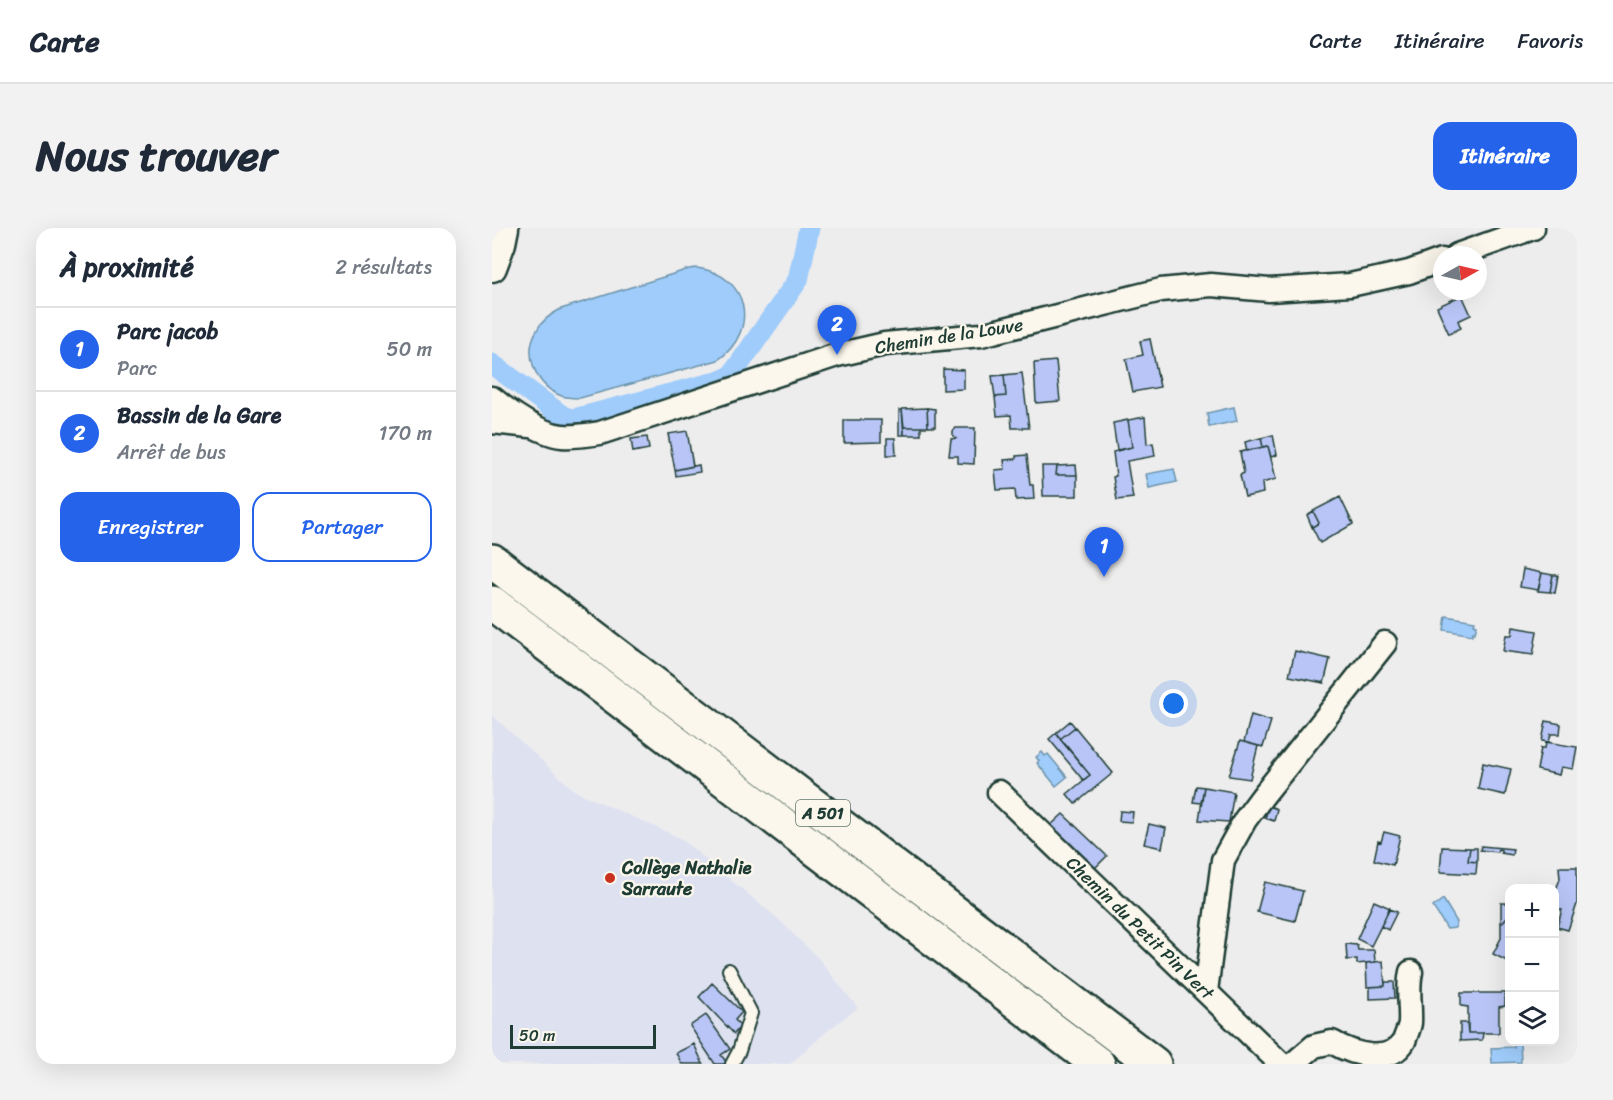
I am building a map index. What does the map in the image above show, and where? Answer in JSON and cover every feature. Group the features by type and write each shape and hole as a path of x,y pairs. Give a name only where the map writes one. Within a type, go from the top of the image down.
{"highway":[{"name":"A 501","path":"492,561 1154,1064"},
{"name":"A 501","path":"492,603 1098,1064"}],"street":[{"path":"492,267 504,228"},
{"path":"1482,246 1533,228"},
{"name":"Chemin de la Louve","path":"492,398 535,426 559,436 579,436 600,432 837,356 885,344 981,335 1161,290 1211,285 1269,290 1350,285 1410,272 1433,263"},
{"name":"Chemin de la Louve","path":"492,422 535,426"},
{"path":"1206,991 1222,860 1245,820 1262,797 1385,643"},
{"name":"Chemin du Petit Pin Vert","path":"999,792 1281,1064"},
{"path":"1293,1064 1314,1046 1332,1042 1377,1064 1392,1060 1402,1048 1410,1025 1408,986 1411,972"}],"lane":[{"path":"729,970 751,1013 739,1051 732,1064"}],"shaded area":[{"name":"Collège Nathalie Sarraute","path":"492,715 575,791 680,838 776,917 819,959 858,1008 790,1064 492,1064"}],"water":[{"path":"697,268 715,273 728,281 738,293 743,306 743,320 739,334 731,348 718,360 580,398 560,395 549,389 537,375 531,357 531,348 539,326 550,315 561,309"},
{"path":"1234,407 1237,421 1209,427 1207,413"},
{"path":"1174,469 1177,482 1149,488 1146,474"},
{"path":"1446,616 1475,621 1474,624 1477,625 1475,633 1473,632 1472,635 1444,630"},
{"path":"1042,752 1045,756 1048,754 1067,777 1056,786 1037,763 1039,761 1036,757"},
{"path":"1443,899 1457,922 1455,928 1447,929 1433,907"},
{"path":"1520,1046 1521,1062 1492,1063 1491,1048"}],"building":[{"path":"1452,300 1464,300 1471,315 1458,321 1461,328 1449,334 1437,307"},
{"path":"1150,339 1160,387 1133,392 1126,359 1143,355 1140,341"},
{"path":"1056,361 1060,401 1036,403 1034,363"},
{"path":"943,369 964,370 964,389 943,390"},
{"path":"1022,373 1029,428 1012,428 1011,415 997,416 995,397 1006,396 1004,375"},
{"path":"1004,375 1006,396 995,397 992,376"},
{"path":"927,408 928,427 904,427 902,409"},
{"path":"927,408 935,409 935,427 928,427"},
{"path":"899,410 902,410 904,435 899,435"},
{"path":"1145,417 1147,444 1153,443 1155,456 1127,461 1133,498 1117,500 1113,477 1116,476 1113,452 1132,447 1128,420"},
{"path":"844,420 881,420 881,442 844,443"},
{"path":"1128,420 1132,447 1117,450 1113,423"},
{"path":"904,427 921,427 921,435 904,435"},
{"path":"956,428 975,428 974,464 958,463 958,456 949,456 951,439 956,438 953,436 953,431"},
{"path":"687,431 693,466 675,470 668,434"},
{"path":"1273,435 1277,455 1271,457 1268,446 1263,447 1261,438"},
{"path":"647,437 649,449 633,452 631,439"},
{"path":"887,438 895,438 896,455 887,455"},
{"path":"1261,438 1263,447 1247,451 1245,442"},
{"path":"1268,446 1276,479 1262,483 1263,493 1245,497 1240,475 1244,473 1240,452"},
{"path":"1027,455 1034,499 1016,500 1015,489 997,490 995,470 1005,469 1004,460"},
{"path":"699,465 700,472 676,476 675,470"},
{"path":"1076,465 1077,475 1056,475 1057,466"},
{"path":"1042,466 1057,466 1056,475 1077,475 1077,496 1043,496"},
{"path":"1340,497 1353,524 1320,543 1312,527 1319,523 1313,511"},
{"path":"1313,511 1319,523 1312,527 1307,515"},
{"path":"1523,569 1542,573 1538,590 1520,587"},
{"path":"1542,573 1553,575 1550,592 1538,591"},
{"path":"1553,575 1558,575 1555,593 1550,592"},
{"path":"1513,627 1537,631 1533,655 1503,651 1506,635 1512,635"},
{"path":"1295,651 1330,659 1324,683 1289,676"},
{"path":"1251,715 1271,721 1263,747 1244,742"},
{"path":"1070,721 1075,727 1060,739 1056,733"},
{"path":"1546,721 1561,724 1560,734 1551,734 1549,742 1542,741"},
{"path":"1075,727 1113,773 1075,804 1067,794 1090,775 1060,739"},
{"path":"1056,733 1090,775 1083,780 1049,739"},
{"path":"1240,741 1258,746 1250,779 1229,776"},
{"path":"1546,742 1577,747 1573,769 1561,767 1559,775 1537,770 1541,748 1545,748"},
{"path":"1483,763 1511,769 1505,795 1478,789"},
{"path":"1196,786 1204,787 1201,803 1193,802"},
{"path":"1204,787 1234,792 1229,822 1199,820"},
{"path":"1269,806 1277,809 1274,821 1265,818"},
{"path":"1120,811 1133,812 1132,822 1119,821"},
{"path":"1063,814 1107,856 1094,869 1050,826"},
{"path":"1149,824 1166,828 1162,848 1144,844"},
{"path":"1384,832 1400,836 1393,865 1374,860 1378,841 1381,842"},
{"path":"1481,846 1513,849 1512,855 1501,853 1498,849 1497,852 1480,850"},
{"path":"1442,847 1470,848 1468,861 1477,862 1476,874 1440,872"},
{"path":"1470,848 1477,848 1477,862 1468,861"},
{"path":"1559,867 1577,867 1577,904 1568,930 1559,928 1562,910 1559,909"},
{"path":"1265,882 1303,891 1295,921 1257,912"},
{"path":"1374,901 1390,908 1371,946 1357,939"},
{"path":"1501,903 1505,903 1505,919 1501,924"},
{"path":"1389,909 1397,912 1388,930 1381,926"},
{"path":"1505,919 1505,960 1493,954 1501,938 1501,924"},
{"path":"1346,944 1357,945 1358,950 1374,950 1375,962 1357,964 1357,959 1347,960"},
{"path":"1383,961 1385,986 1367,987 1366,963"},
{"path":"1385,982 1394,982 1395,998 1370,999 1370,987 1385,986"},
{"path":"712,983 742,1012 735,1020 741,1026 734,1034 699,997"},
{"path":"1461,993 1505,993 1505,1006 1499,1007 1499,1033 1468,1033 1468,1007 1461,1006"},
{"path":"706,1015 730,1049 721,1055 727,1063 725,1064 715,1064 690,1026"},
{"path":"1460,1023 1467,1023 1468,1033 1483,1033 1482,1040 1460,1041"},
{"path":"694,1044 703,1064 682,1064 676,1053"}],"waterway":[{"path":"492,364 564,417 574,419 720,381 731,376 798,280 809,228"}],"place":[{"name":"Bassin de la Gare","path":"837,355"},
{"name":"Parc jacob","path":"1104,577"},
{"name":"Collège Nathalie Sarraute","path":"610,878"}]}
